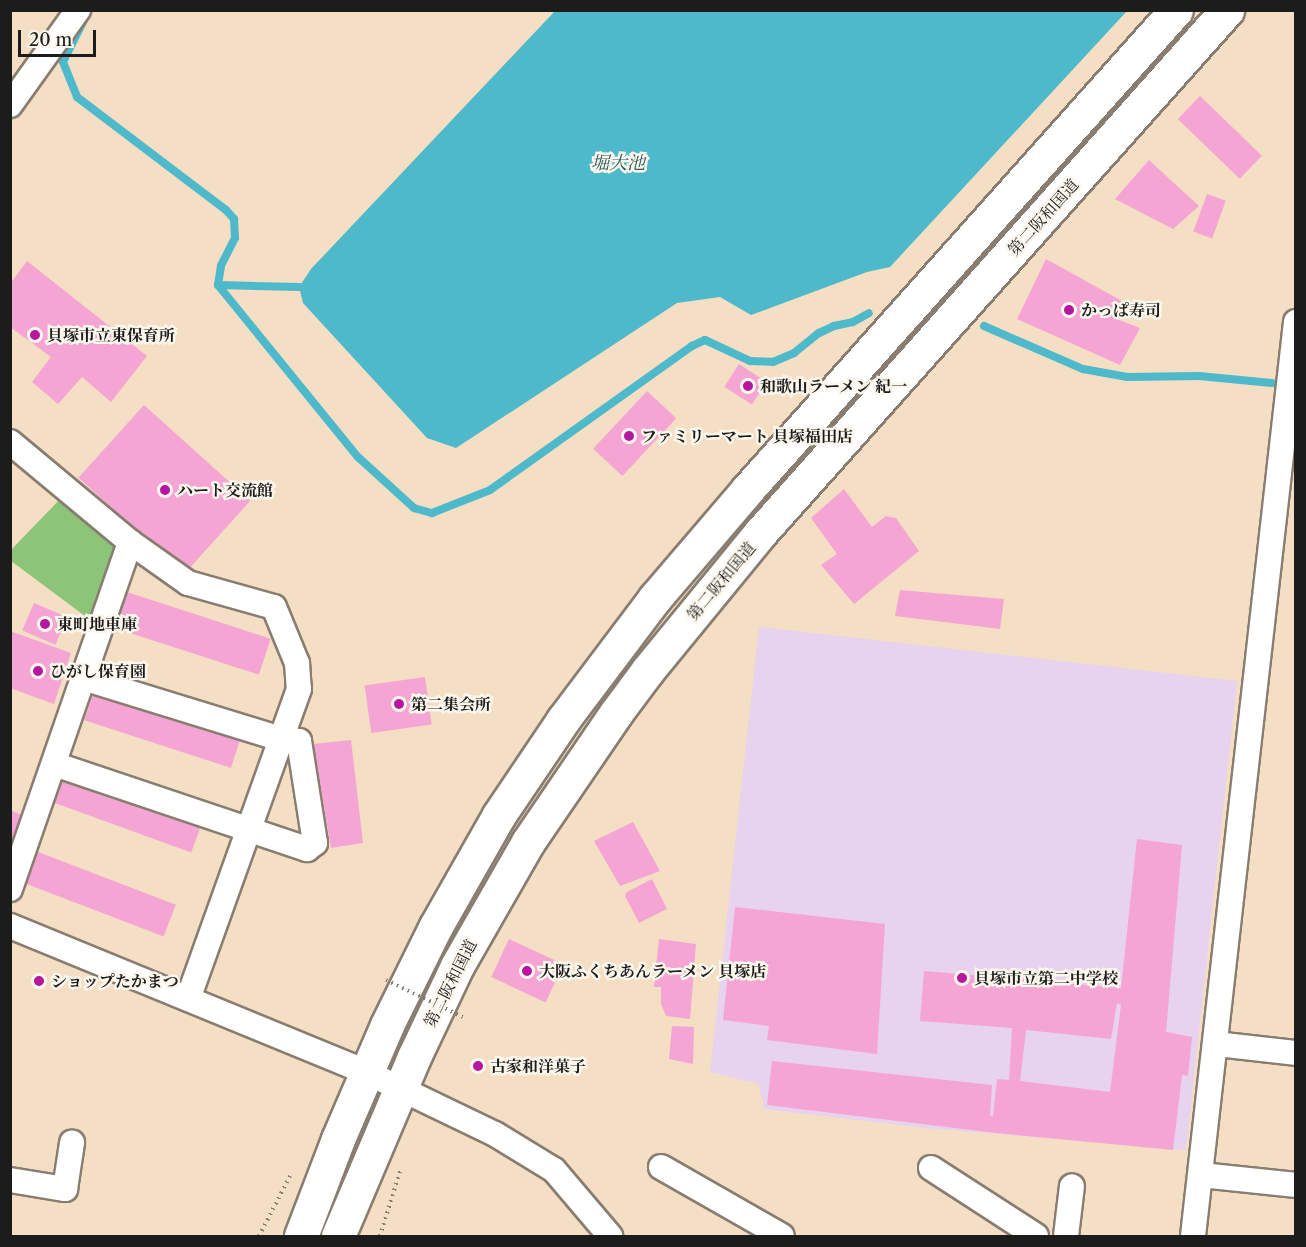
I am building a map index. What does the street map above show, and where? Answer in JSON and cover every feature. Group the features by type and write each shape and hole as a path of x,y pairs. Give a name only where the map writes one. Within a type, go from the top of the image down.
{"highway":[{"path":"301,1236 366,1072 436,926 499,815 556,730 627,633 823,401 1176,10"},
{"name":"第二阪和国道","path":"338,1236 400,1088 457,966 528,842 648,670 761,532 1227,10"}],"street":[{"path":"12,99 78,10"},
{"path":"1193,1236 1296,322"},
{"path":"15,453 130,542 188,583 274,607 297,663 299,689 188,999"},
{"path":"10,889 130,542"},
{"path":"54,764 307,849 315,843 299,741 281,739 83,678"},
{"path":"10,926 366,1072 495,1134 554,1170 610,1236"},
{"path":"1216,1044 1296,1053"},
{"path":"10,1180 65,1189 72,1143"},
{"path":"661,1167 782,1236"},
{"path":"931,1168 1036,1236"},
{"path":"1201,1175 1296,1185"},
{"path":"1066,1236 1072,1186"}],"path":[{"path":"386,980 463,1017"},
{"path":"380,1236 405,1156"}],"shaded area":[{"name":"貝塚市立第二中学校","path":"759,627 1237,681 1186,1150 926,1128 764,1109 759,1084 710,1072"}],"green space":[{"path":"66,493 129,542 97,625 11,561 10,551"}],"water":[{"name":"堀大池","path":"555,11 1127,11 890,267 867,272 751,315 720,297 677,303 456,448 427,438 303,303 299,287 311,269"}],"building":[{"path":"1200,96 1262,156 1240,179 1178,119"},
{"path":"1149,160 1199,206 1173,229 1115,199"},
{"path":"1207,194 1226,201 1212,238 1193,232"},
{"name":"かっぱ寿司","path":"1046,259 1122,301 1114,318 1140,328 1120,365 1017,319"},
{"path":"27,261 147,356 111,402 82,377 58,404 32,382 51,357 10,327 10,284"},
{"path":"739,364 767,382 752,405 724,387"},
{"path":"647,391 676,418 622,476 593,449"},
{"name":"ハート交流館","path":"144,405 250,501 185,574 78,478"},
{"path":"844,489 872,527 886,516 896,518 919,551 854,604 821,565 837,554 811,518"},
{"path":"900,590 1004,599 1000,629 895,616"},
{"path":"127,592 271,639 259,675 115,628"},
{"name":"東町地車庫","path":"34,603 67,617 55,645 22,631"},
{"name":"ひがし保育園","path":"10,631 71,653 54,704 10,688"},
{"name":"第二集会所","path":"425,677 432,725 371,733 365,685"},
{"path":"95,688 241,736 231,768 84,720"},
{"path":"351,740 363,843 331,848 313,744"},
{"path":"58,771 202,823 191,852 47,800"},
{"path":"10,810 24,816 10,861"},
{"path":"633,822 660,871 620,886 594,841"},
{"path":"1137,839 1182,845 1166,1032 1192,1037 1188,1076 1182,1075 1173,1150 996,1133 767,1105 772,1061 992,1085 990,1116 993,1116 997,1079 1009,1080 1012,1028 920,1021 924,971 1121,988","holes":["1117,1003 1121,1005 1110,1092 1020,1081 1026,1030 1111,1039"]},
{"path":"33,850 176,905 164,937 21,882"},
{"path":"652,879 667,909 639,923 625,896 627,892"},
{"path":"735,907 885,924 877,1054 767,1040 769,1026 723,1020"},
{"name":"大阪ふくちあんラーメン 貝塚店","path":"509,939 563,964 546,1002 491,977"},
{"path":"659,939 696,944 690,1019 666,1016 661,1004 661,987 654,987"},
{"path":"672,1026 694,1027 693,1064 669,1059"}],"waterway":[{"path":"85,18 63,62 77,97 226,210 234,219 235,238 221,266 218,285 299,287"},
{"path":"218,285 358,457 414,508 432,513 490,490 692,346 705,340 750,361 773,362 794,353 819,333 834,326 853,322 869,313"},
{"path":"984,326 1083,369 1127,377 1199,376 1272,383"}],"place":[{"name":"かっぱ寿司","path":"1069,310"},
{"name":"貝塚市立東保育所","path":"35,335"},
{"name":"和歌山ラーメン 紀一","path":"748,386"},
{"name":"ファミリーマート 貝塚福田店","path":"629,436"},
{"name":"ハート交流館","path":"165,490"},
{"name":"東町地車庫","path":"45,624"},
{"name":"ひがし保育園","path":"38,671"},
{"name":"第二集会所","path":"399,704"},
{"name":"大阪ふくちあんラーメン 貝塚店","path":"527,971"},
{"name":"貝塚市立第二中学校","path":"962,978"},
{"name":"ショップたかまつ","path":"39,981"},
{"name":"古家和洋菓子","path":"478,1066"}]}
